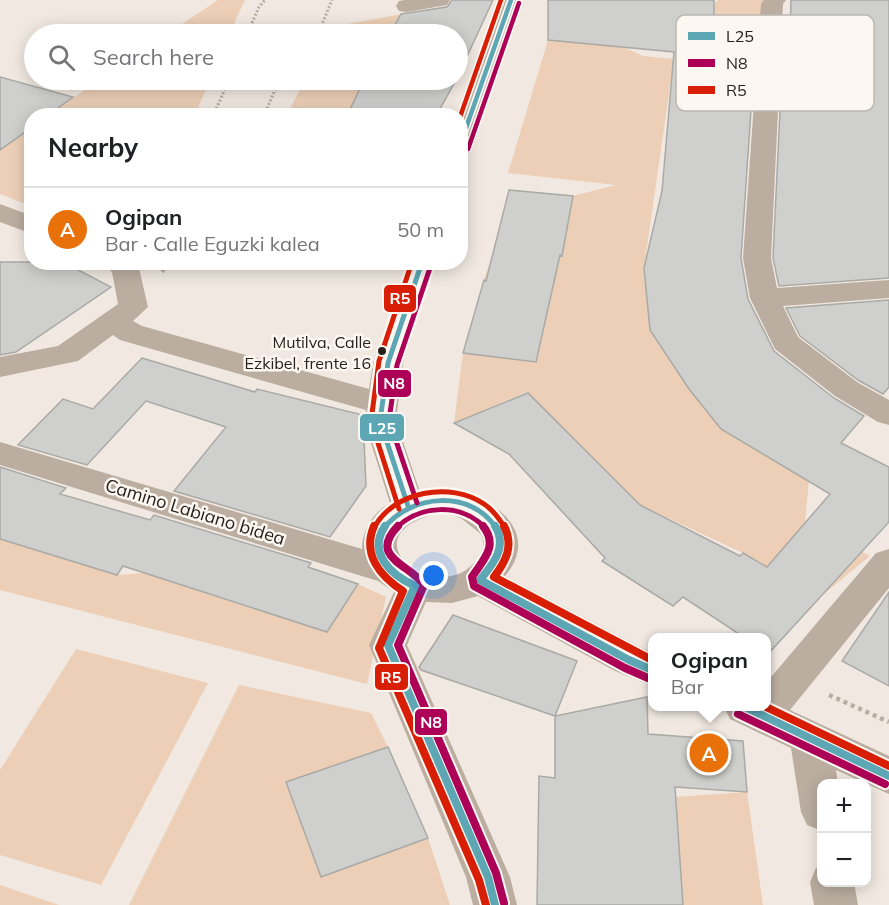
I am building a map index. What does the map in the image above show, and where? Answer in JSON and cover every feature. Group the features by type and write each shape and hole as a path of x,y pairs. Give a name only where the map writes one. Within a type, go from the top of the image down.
{"street":[{"path":"407,6 439,0"},
{"path":"468,124 511,0"},
{"path":"770,15 771,4 775,0"},
{"path":"765,111 757,258 767,303 786,342 846,389 889,414"},
{"path":"0,212 24,222"},
{"path":"0,367 67,354 114,323 133,307 125,270"},
{"path":"408,506 380,421 388,363 419,270"},
{"path":"767,303 889,289"},
{"path":"767,303 889,302"},
{"path":"114,323 130,333 383,404"},
{"name":"Camino Labiano bidea","path":"0,453 402,579"},
{"path":"426,501 455,501 482,512 494,523 500,538 500,553 493,567 480,580 465,587 448,590 431,590 402,579 381,557 378,542 388,522 408,506 426,501"},
{"path":"771,697 793,679 889,563"},
{"path":"402,579 388,645 488,877 495,905"},
{"path":"480,580 648,668"},
{"path":"753,711 889,776"},
{"path":"810,738 817,781"},
{"path":"833,887 836,905"}],"path":[{"path":"252,24 259,7 266,0"},
{"path":"322,24 332,0"},
{"path":"217,108 225,90"},
{"path":"267,108 275,90"},
{"path":"793,679 889,722"}],"shaded area":[{"path":"218,0 245,0 234,24 182,24"},
{"path":"479,0 482,23 402,14"},
{"path":"718,0 764,0 761,15 714,15 714,4"},
{"path":"401,14 396,24 347,24"},
{"path":"548,40 623,47 643,56 674,59 644,268 689,389 721,429 809,481 805,523 870,556 819,598 743,553 640,505 527,392 454,423 463,353 536,362 553,288 484,280 494,249 562,256 573,196 616,185 508,173"},
{"path":"85,90 206,90 198,108 59,108"},
{"path":"300,90 388,90 446,98 407,108 290,108"},
{"path":"24,132 24,203 0,194 0,150"},
{"path":"0,539 117,575 144,573 327,631 358,584 386,597 367,684 0,590"},
{"path":"76,649 208,683 101,885 0,855 0,770"},
{"path":"239,685 371,713 388,747 322,877 428,838 450,905 129,905"},
{"path":"747,792 763,905 683,905 675,797"},
{"path":"0,885 59,905 0,905"}],"building":[{"path":"452,0 493,0 468,54 468,24 396,24 401,14 447,7"},
{"path":"548,0 714,0 714,15 676,15 676,111 751,111 741,258 748,299 774,351 834,398 864,416 841,443 889,467 889,522 771,651 771,633 737,633 683,597 673,606 602,561 605,558 509,454 454,423 528,393 640,505 740,556 743,553 767,567 830,494 721,429 689,389 650,330 644,268 662,191 674,52 548,40"},
{"path":"791,0 889,0 889,278 779,286 773,258 780,111 874,111 874,15 791,15"},
{"path":"0,77 24,84 24,90 47,90 73,97 58,108 24,108 24,133 0,150"},
{"path":"359,90 450,90 440,108 351,108"},
{"path":"509,190 573,196 562,256 560,255 536,362 463,353 484,280 486,281"},
{"path":"0,262 24,262 24,270 78,270 111,287 16,352 0,355"},
{"path":"889,300 889,387 883,394 858,380 800,336 786,308"},
{"path":"142,358 255,392 257,389 363,415 366,486 330,537 174,491 226,427 146,401 87,465 18,445 63,399 93,409"},
{"path":"0,467 66,488 60,494 150,520 154,515 311,563 308,567 358,584 327,632 123,566 117,575 0,539"},
{"path":"889,592 889,686 842,661"},
{"path":"453,615 577,661 555,716 421,670 419,667"},
{"path":"647,697 648,734 743,741 747,792 675,787 683,905 537,905 539,776 555,778 555,716"},
{"path":"388,747 428,838 321,877 286,782"}],"transit line":[{"name":"R5","path":"463,108 501,0"},
{"name":"L25","path":"468,122 511,0"},
{"name":"N8","path":"468,149 519,3"},
{"name":"R5","path":"399,509 371,421 379,361 409,270"},
{"name":"L25","path":"408,506 380,421 388,363 419,270"},
{"name":"N8","path":"417,503 389,420 397,365 429,270"},
{"name":"R5","path":"486,905 479,880 379,648 403,591 385,578 372,559 370,539 378,520 403,500 435,492 452,492 483,503 495,513 505,527 509,540 507,558 494,577 648,658"},
{"name":"L25","path":"495,905 488,877 388,645 415,586 391,572 383,561 379,543 385,526 416,503 432,500 457,503 483,514 493,522 499,532 501,544 497,558 480,580 648,668"},
{"name":"N8","path":"504,903 496,873 398,645 424,585 421,580 394,561 388,546 392,533 408,518 426,511 440,509 474,518 489,533 491,543 487,557 472,577 474,586 625,668 648,678"},
{"name":"R5","path":"771,709 889,766"},
{"name":"L25","path":"753,711 889,776"},
{"name":"N8","path":"738,714 885,784"}],"place":[{"name":"Mutilva, Calle Ezkibel, frente 16","path":"382,351"},
{"name":"Ogipan","path":"709,753"}]}
